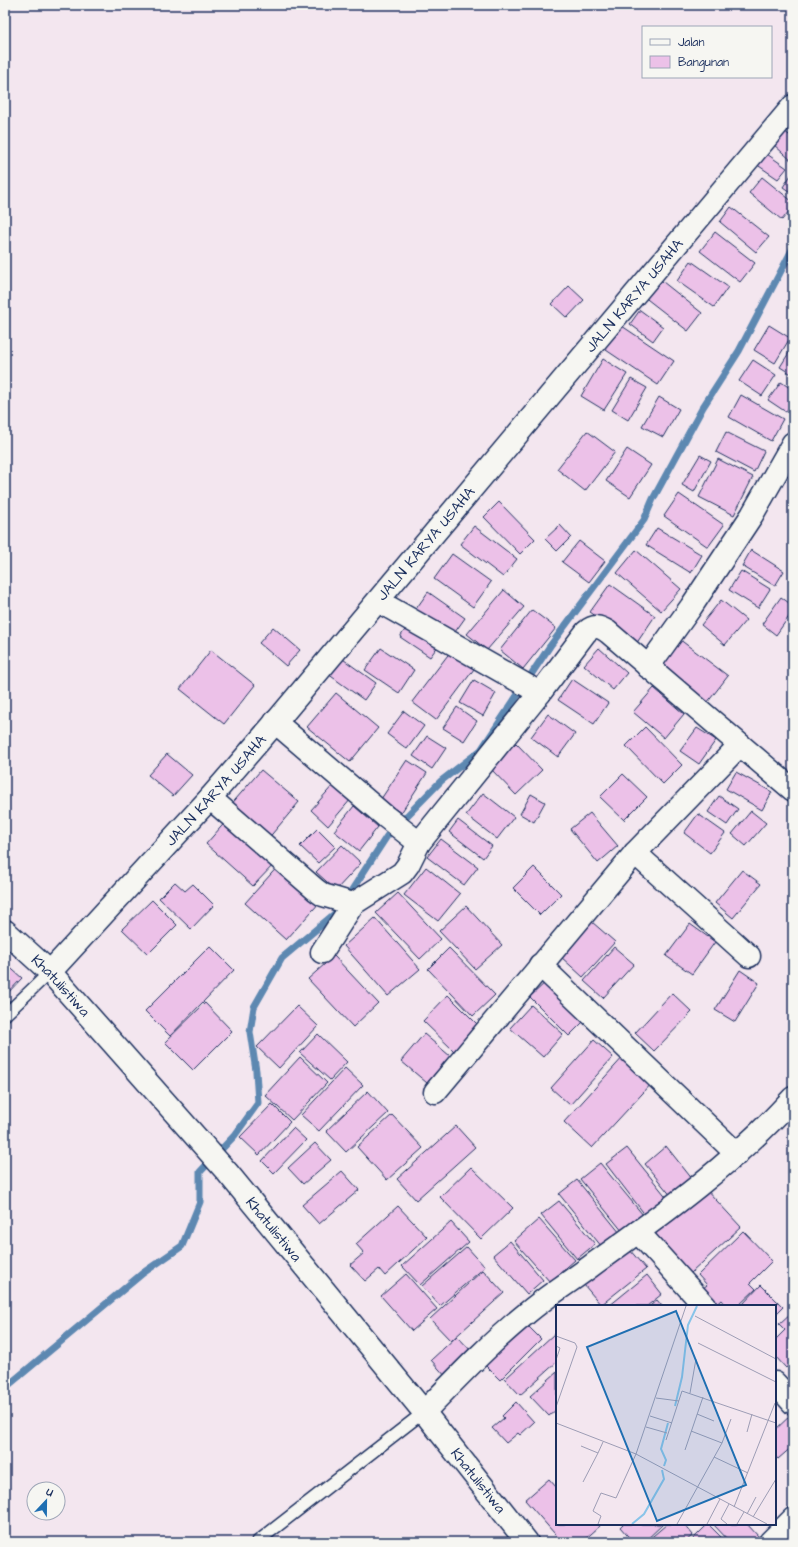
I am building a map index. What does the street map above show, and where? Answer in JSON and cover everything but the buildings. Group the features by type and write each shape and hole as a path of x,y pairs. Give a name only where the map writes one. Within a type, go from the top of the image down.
{"main road":[{"name":"JALN KARYA USAHA","path":"50,972 210,798 378,601 793,106"},
{"path":"648,667 691,607 752,515 793,443"},
{"path":"378,601 528,686"},
{"path":"322,952 346,902 402,873 408,865 415,839 528,686 591,627 600,627 604,630 793,790"},
{"path":"275,722 386,817 415,839"},
{"path":"435,1092 635,853 740,745"},
{"path":"210,798 316,890 323,895 346,902"},
{"path":"635,853 749,956"},
{"name":"Khatulistiwa","path":"5,931 50,972 204,1148 227,1172 424,1412 527,1542"},
{"path":"540,965 737,1154"},
{"path":"424,1412 480,1355 527,1313 638,1232 737,1154 773,1121 793,1098"},
{"path":"638,1232 704,1305"},
{"path":"776,1384 793,1403"},
{"path":"770,1542 793,1519"}],"lane":[{"path":"5,1015 50,972"},
{"path":"256,1542 424,1412"}],"waterway":[{"path":"346,899 387,836 441,781 481,750 550,646 644,520 653,499 703,407 739,351 793,248"},
{"path":"5,1388 143,1273 182,1246 200,1202 200,1172 235,1135 258,1103 256,1071 250,1032 254,1007 282,958 338,911"}]}
